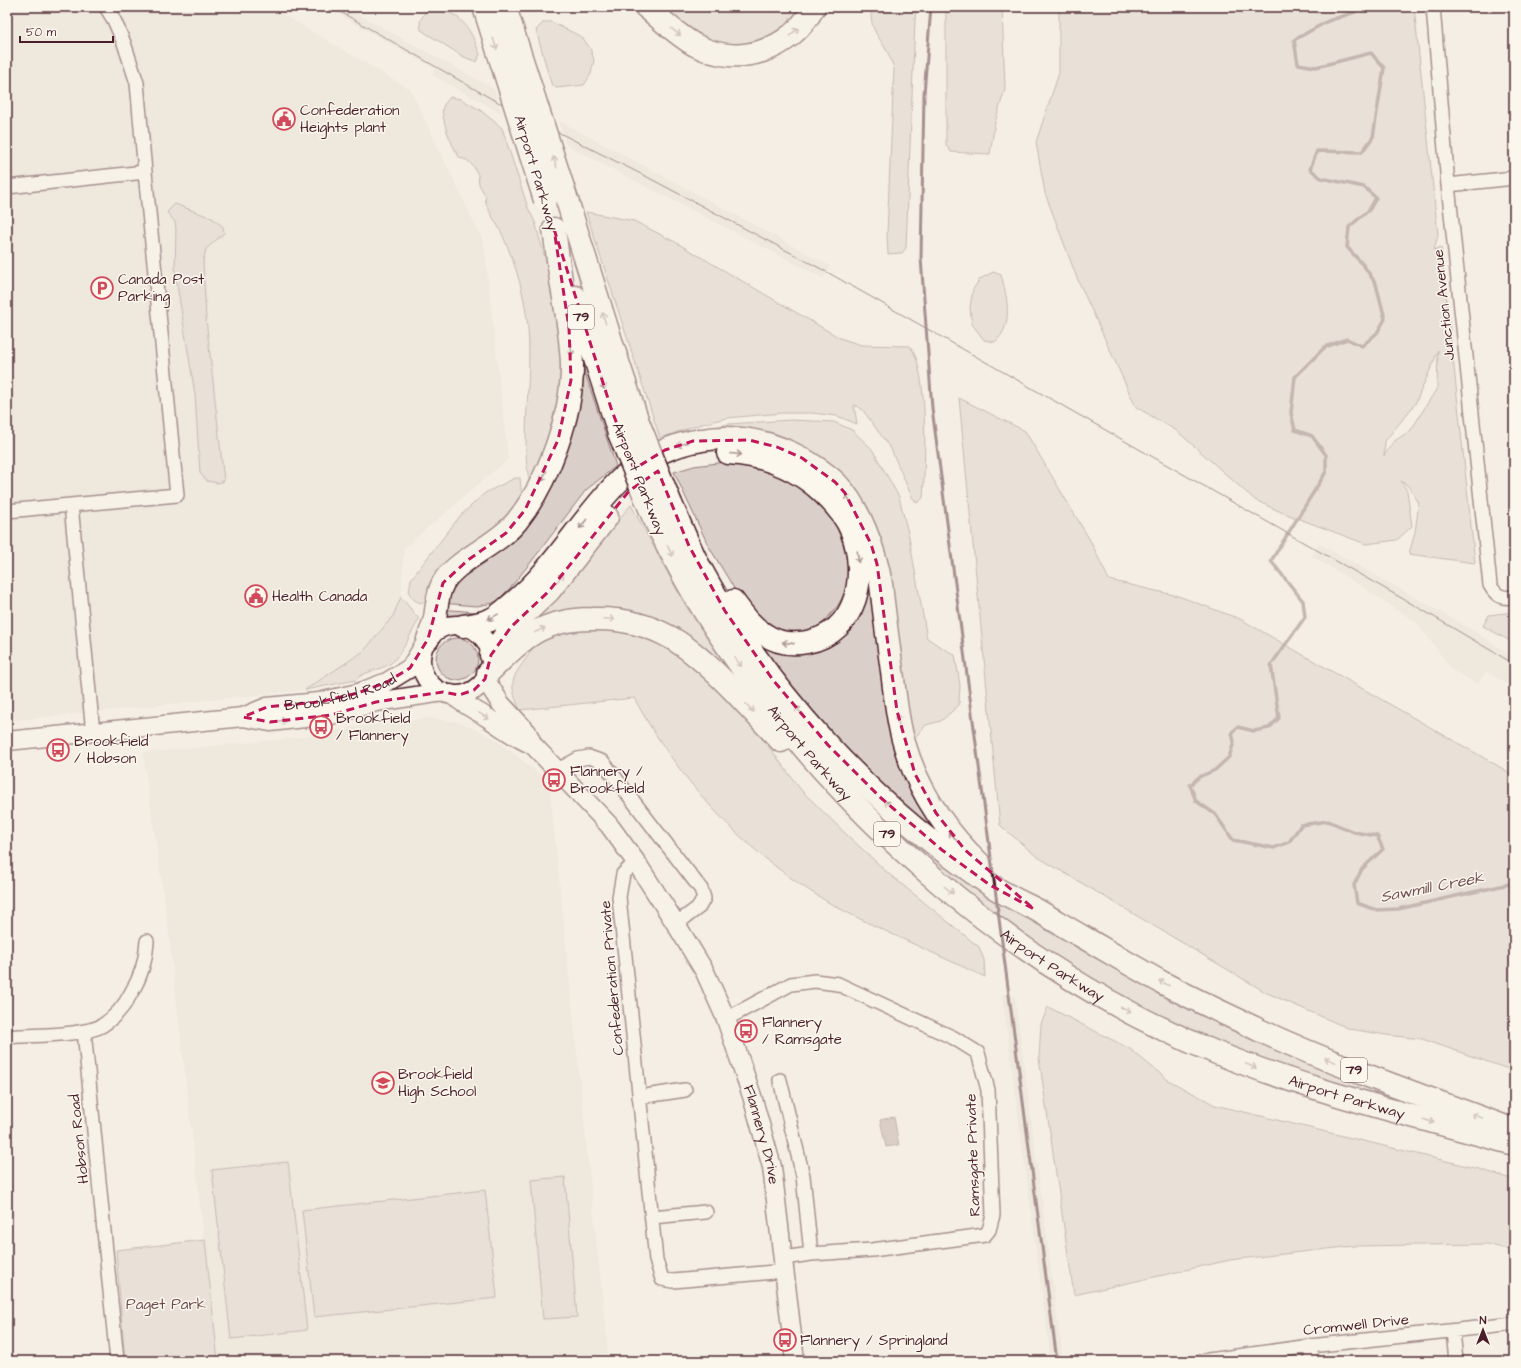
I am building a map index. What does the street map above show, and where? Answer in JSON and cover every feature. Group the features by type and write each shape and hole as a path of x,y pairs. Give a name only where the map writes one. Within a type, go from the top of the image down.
{"highway":[{"name":"Airport Parkway","path":"484,7 620,434 653,516 673,558 736,660 770,706 812,758 850,798 923,868 974,911 1049,964 1129,1012 1215,1052 1297,1083 1514,1144"},
{"name":"Airport Parkway","path":"505,7 638,422 671,504 699,565 742,636 773,680 828,745 881,798 942,850 990,885 1011,898 1034,909 1163,983 1262,1031 1367,1076 1514,1130"},
{"path":"646,7 685,39 709,51 734,55 755,53 775,46 798,30 806,21 814,7"},
{"path":"426,643 433,626 438,594 443,583 453,572 506,533 516,522 535,493 552,458 558,440 569,395 572,365 569,328 554,229"},
{"path":"464,626 491,620 525,593 538,581 598,504 622,478 665,450 693,441 707,439 734,439 764,443 778,447 802,458 835,482 845,492 871,544 881,584 900,727 909,760 921,787 936,813 965,850 1034,909"},
{"path":"488,669 511,627 549,592 601,524 629,492 655,473 671,464 711,453 750,456 775,462 802,476 827,496 838,509 851,531 856,545 859,572 855,599 844,622 828,636 801,644 777,641 764,634 746,618 732,600 671,504"},
{"path":"488,669 542,628 557,624 584,619 617,619 645,626 660,632 686,647 709,665 813,774 861,819 923,868"}],"street":[{"path":"7,512 177,495 144,172 137,83 124,43 114,20 106,7"},
{"name":"Junction Avenue","path":"1433,7 1448,185 1490,585 1498,596 1505,598 1514,597"},
{"path":"7,187 144,172"},
{"path":"1448,185 1514,178"},
{"path":"71,505 93,733"},
{"path":"454,625 464,626 480,634 486,641 488,669 474,690 459,694 447,693 435,687 428,681 424,673 422,655 426,643 436,632 444,627 454,625"},
{"name":"Brookfield Road","path":"7,741 243,717 267,707 319,702 358,693 387,682 410,668 426,643"},
{"name":"Flannery Drive","path":"488,669 501,704 527,732 533,745 609,824 636,862 705,972 726,1019 752,1096 772,1167 795,1361"},
{"name":"Brookfield Road","path":"243,717 270,722 330,715 376,702 447,693"},
{"name":"Flannery Drive","path":"447,693 519,739 533,745"},
{"path":"558,770 578,759 589,757 603,762 651,823 701,889 704,898 699,907 676,924"},
{"name":"Confederation Private","path":"636,862 623,874 619,897 656,1260 662,1279 673,1281 784,1265"},
{"path":"7,1037 84,1031 103,1025 124,1006 139,981 146,953 147,941"},
{"name":"Ramsgate Private","path":"726,1019 791,984 816,981 838,984 954,1038 978,1053 988,1090 993,1215 990,1230 984,1235 972,1237 872,1250 811,1254 784,1265"},
{"name":"Hobson Road","path":"84,1031 117,1361"},
{"name":"Flannery Drive","path":"780,1080 803,1176 811,1254"},
{"path":"639,1097 685,1090"},
{"path":"652,1217 706,1212"},
{"name":"Cromwell Drive","path":"1201,1361 1310,1346 1514,1324"},
{"path":"1453,1330 1456,1361"},
{"path":"1310,1346 1312,1361"}],"highlighted area":[{"path":"554,229 611,408 634,469 665,450 693,441 749,440 777,447 802,458 835,482 845,493 871,544 877,564 897,711 915,774 936,813 965,850 1034,909 990,885 942,850 881,798 828,745 773,680 725,611 689,546 658,471 629,491 549,591 511,627 491,655 485,679 474,690 459,695 443,692 376,702 331,715 270,722 243,717 267,707 319,702 358,693 387,682 410,668 428,639 443,583 468,560 506,533 525,510 558,440 571,380 569,328"}],"shaded area":[{"path":"7,7 270,7 410,89 484,243 508,459 404,548 401,597 393,616 364,651 305,690 7,721"},
{"path":"326,7 345,7 494,89 501,113 432,75 435,69"},
{"path":"559,121 830,266 823,278 566,145"},
{"path":"1320,544 1464,625 1514,657 1514,688 1486,671 1478,684 1452,670 1417,623 1312,556"},
{"name":"Brookfield High School","path":"430,718 462,723 495,739 549,782 608,1353 536,1361 218,1361 168,926 143,753 303,737 354,727"},
{"path":"1002,994 1015,996 1063,1361 1051,1361"},
{"path":"894,1117 899,1145 886,1147 880,1120"}],"green space":[{"path":"435,7 453,14 469,30 480,54 477,62 464,57 421,30 420,21 427,9"},
{"path":"660,7 800,7 784,26 771,35 744,44 726,45 717,44 701,38 683,26"},
{"path":"872,7 917,7 915,19 906,248 902,253 888,254 887,235 894,68 888,53 875,32 871,14"},
{"path":"946,7 1002,7 1005,89 995,122 990,154 951,152 946,145"},
{"path":"1059,7 1414,7 1438,235 1434,250 1441,247 1475,563 1409,554 1415,532 1419,503 1408,486 1401,481 1407,491 1412,526 1397,540 1366,544 1281,512 1255,500 1177,431 1136,407 1077,278 1045,193 1036,142 1059,73","holes":["1438,350 1437,388 1411,430 1393,442 1384,456 1385,441 1415,404"]},
{"path":"544,22 551,22 582,37 590,48 594,60 591,74 584,85 556,88 551,83 536,30"},
{"path":"450,97 461,99 480,110 502,128 528,208 535,222 553,287 560,325 563,381 551,431 530,483 526,457 529,342 525,304 512,257 488,208 485,199 486,197 479,184 478,175 474,167 467,160 460,158 448,133 443,118 443,107"},
{"path":"175,204 212,218 223,227 224,233 206,249 203,261 206,319 224,481 218,483 207,481 200,473 195,394 175,272 175,222 167,212"},
{"path":"586,212 634,221 675,242 840,338 861,345 910,346 916,358 923,396 925,442 923,498 917,503 912,497 891,449 862,409 854,405 857,424 837,416 812,413 782,413 726,418 698,425 660,438"},
{"path":"993,272 1001,275 1007,301 1007,319 1005,328 995,342 984,340 972,324 970,308 973,289 980,279"},
{"path":"581,361 616,466 586,490 531,562 498,600 493,603 477,606 441,603 445,589 523,525"},
{"path":"959,398 1025,431 1091,542 1109,580 1178,596 1240,619 1514,775 1514,1071 1422,1039 1350,1029 1267,993 1036,856 1000,825"},
{"path":"791,420 834,422 852,430 872,449 899,497 909,537 927,638 955,655 960,685 959,705 941,721 926,725 916,736 911,738 893,598 884,551 868,507 846,480 696,431 729,424"},
{"path":"726,462 780,476 799,486 820,503 829,513 838,530 844,548 848,566 848,580 843,596 834,611 815,630 805,633 781,635 744,605 708,545 674,472 694,466"},
{"path":"515,478 520,478 522,497 510,515 431,587 426,602 418,602 414,599 409,593 411,579 460,516 485,493"},
{"path":"631,505 684,603 731,674 671,628 546,621 539,610 553,599 565,586"},
{"path":"862,552 935,827 932,829 850,754 779,672 758,643 834,635"},
{"path":"401,597 419,619 403,649 390,664 362,675 356,680 305,690 364,651 393,616"},
{"path":"440,609 476,612 492,610 446,620"},
{"path":"1514,612 1514,643 1483,626 1489,615"},
{"path":"588,628 635,633 664,645 696,667 761,733 769,747 801,790 889,874 979,947 984,960 985,977 894,935 826,901 796,882 768,860 716,813 693,786 652,729 634,698 520,710 513,691 513,685 516,673 533,647 529,643 537,638"},
{"path":"453,638 461,638 469,641 475,647 478,659 475,671 469,677 461,680 453,680 445,677 439,671 436,663 436,655 439,647 445,641"},
{"path":"810,737 988,892 1052,934 1156,990 1368,1089 1393,1099 1392,1103 1254,1061 1165,1022 1010,930 862,802"},
{"path":"1048,1007 1130,1049 1168,1080 1215,1105 1479,1169 1514,1180 1514,1251 1487,1244 1354,1246 1230,1260 1074,1295 1039,1058 1041,1024"},
{"path":"288,1162 307,1330 231,1339 212,1170"},
{"path":"565,1177 577,1317 543,1319 531,1180"},
{"path":"485,1190 497,1298 314,1317 302,1210"},
{"name":"Paget Park","path":"205,1240 218,1361 125,1361 116,1250"}],"waterway":[{"name":"Sawmill Creek","path":"1356,7 1355,12 1328,21 1294,40 1298,64 1316,67 1371,53 1384,68 1373,137 1362,152 1317,151 1310,169 1321,178 1364,187 1376,198 1369,210 1349,227 1347,247 1364,266 1376,284 1385,319 1377,333 1362,346 1347,339 1325,347 1295,377 1291,413 1295,430 1312,436 1326,455 1326,472 1271,561 1303,601 1305,617 1271,665 1279,718 1269,728 1254,731 1238,727 1232,732 1234,742 1229,757 1215,770 1199,777 1190,785 1196,801 1215,814 1233,840 1274,848 1289,842 1301,825 1328,821 1354,832 1377,836 1383,849 1362,869 1354,885 1357,903 1376,910 1398,909 1514,883"}],"tram line":[{"path":"332,7 492,99 649,178 827,272 1419,608 1514,664"}],"railway":[{"path":"931,7 924,94 921,258 932,408 1057,1361"}],"place":[{"name":"Confederation Heights plant","path":"284,119"},
{"name":"Canada Post Parking","path":"102,288"},
{"name":"Health Canada","path":"256,596"},
{"name":"Brookfield / Flannery","path":"321,727"},
{"name":"Brookfield / Hobson","path":"58,750"},
{"name":"Flannery / Brookfield","path":"554,780"},
{"name":"Flannery / Ramsgate","path":"746,1031"},
{"name":"Brookfield High School","path":"383,1083"},
{"name":"Flannery / Springland","path":"785,1340"}]}
